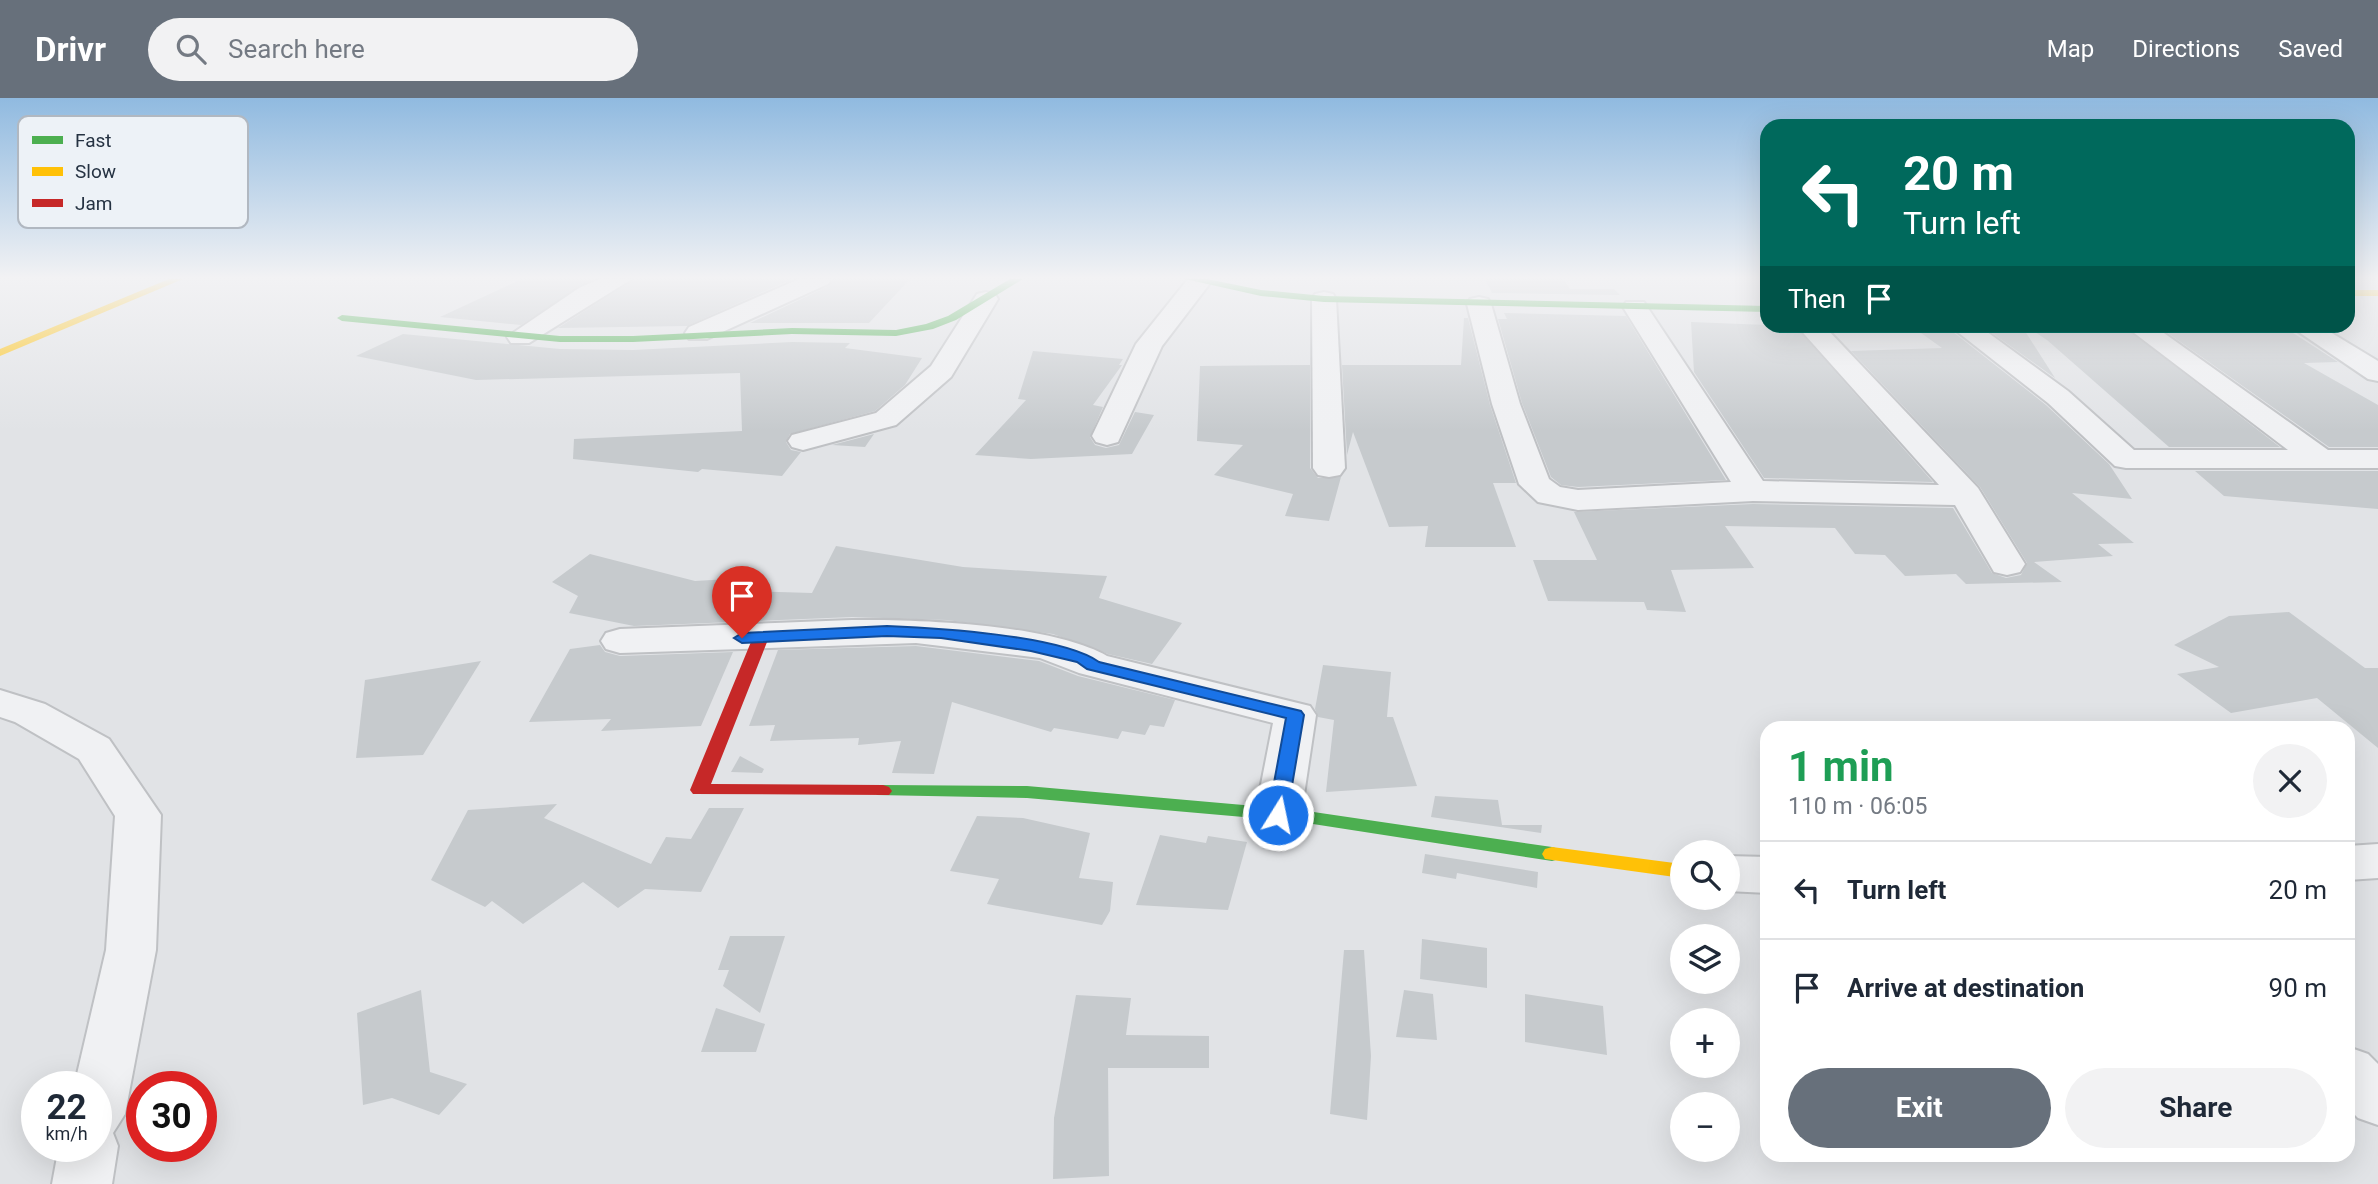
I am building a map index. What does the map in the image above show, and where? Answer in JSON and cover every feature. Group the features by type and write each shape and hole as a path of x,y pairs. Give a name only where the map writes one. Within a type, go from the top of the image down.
{"main road":[{"path":"0,354 58,330"},
{"path":"451,330 520,337 633,339 698,333 828,330 893,334 918,330"},
{"path":"761,637 699,790 1027,792 1278,815 1670,871"}],"street":[{"path":"520,337 531,330"},
{"path":"698,333 706,330"},
{"path":"803,441 886,419 941,371 967,330"},
{"path":"1107,436 1149,344 1159,330"},
{"path":"1325,330 1329,468"},
{"path":"1486,330 1506,404 1535,484 1550,495 1578,500 1753,491 1966,495"},
{"path":"1650,330 1753,491"},
{"path":"1816,333 1966,495 2007,564"},
{"path":"1972,333 2058,397 2126,459 2378,459"},
{"path":"2148,333 2321,459"},
{"path":"2314,333 2378,373"},
{"path":"620,641 887,631 941,633 1031,646 1083,658 1093,666 1295,715 1278,815"},
{"path":"0,703 30,713 94,749 138,816 131,950 105,1071"},
{"path":"2355,863 2378,861"},
{"path":"1740,874 1760,875"},
{"path":"2355,1078 2378,1100"},
{"path":"82,1184 86,1162"}],"building":[{"path":"1463,330 1471,330 1490,405 1516,483 1493,483 1516,547 1425,547 1428,526 1389,527 1353,432 1347,455 1342,365 1461,365"},
{"path":"1501,330 1634,330 1726,480 1578,487 1561,485 1551,477 1522,403"},
{"path":"1691,330 1801,333 1933,482 1764,478 1694,372"},
{"path":"1921,333 1954,333 2046,405 2109,464 2132,499 2072,493 2134,543 2098,544 2113,556 2034,562 2062,582 1966,584 1956,574 1905,576 1885,555 1855,554 1835,528 1725,526 1754,568 1671,570 1686,612 1647,610 1644,602 1548,601 1533,560 1597,560 1574,512 1753,504 1953,508 1992,573 2006,578 2021,575 2027,563 1980,487 1851,351 1942,348"},
{"path":"1992,333 2026,333 2055,378"},
{"path":"2036,333 2132,333 2280,447 2169,447"},
{"path":"2168,333 2293,333 2338,362 2304,363 2378,405 2378,447 2329,447"},
{"path":"403,334 560,349 633,350 792,342 850,343 845,348 922,358 905,385 875,411 790,434 786,442 791,450 801,452 782,476 702,469 698,472 573,459 574,439 742,431 740,373 476,380 356,356"},
{"path":"1033,351 1123,359 1119,365 1122,365 1093,405 1103,407 1090,437 1095,445 1106,448 1119,445 1135,412 1154,415 1132,454 1031,459 975,455 1026,400 1018,399"},
{"path":"1310,365 1310,468 1318,478 1341,477 1329,521 1285,516 1293,494 1214,475 1243,445 1197,441 1200,366"},
{"path":"874,434 865,447 832,445"},
{"path":"2195,471 2378,471 2378,509 2224,496"},
{"path":"836,546 963,567 1107,576 1099,598 1182,623 1152,664 1108,654 1053,634 947,620 852,617 634,626 569,613 578,596 552,582 590,554 695,581 746,578 742,591 812,593"},
{"path":"2289,612 2365,668 2378,668 2378,748 2355,729 2355,721 2345,721 2317,698 2231,713 2177,674 2219,667 2174,645 2229,616"},
{"path":"600,645 605,652 620,656 733,652 701,726 601,731 611,719 529,722 570,649"},
{"path":"916,646 1039,661 1078,676 1175,700 1164,727 1150,725 1145,735 1122,731 1118,739 1054,728 1051,732 952,702 934,774 892,773 901,741 858,745 859,738 770,741 775,725 749,726 778,650"},
{"path":"481,661 423,755 356,758 365,680"},
{"path":"1323,665 1391,672 1387,717 1393,717 1417,786 1326,792 1334,720 1318,717 1315,709"},
{"path":"740,756 764,769 762,773 731,772"},
{"path":"1435,796 1498,800 1502,825 1542,825 1541,833 1431,817"},
{"path":"557,804 544,818 651,864 666,837 691,839 709,808 744,808 701,892 645,889 618,908 583,882 523,924 492,901 485,907 431,880 468,810"},
{"path":"977,816 1023,818 1090,833 1079,878 1113,882 1110,911 1102,925 987,904 999,879 950,871"},
{"path":"1160,835 1206,843 1208,836 1247,842 1228,910 1136,905"},
{"path":"1425,854 1538,872 1537,888 1457,873 1456,879 1422,873"},
{"path":"730,936 785,936 760,1013 723,986 729,970 718,970"},
{"path":"1422,939 1487,948 1487,988 1420,979"},
{"path":"1344,950 1364,950 1371,1056 1367,1120 1330,1114"},
{"path":"421,990 430,1072 467,1084 439,1115 392,1098 363,1105 357,1013"},
{"path":"1404,990 1433,994 1437,1040 1396,1037"},
{"path":"1525,994 1603,1006 1607,1055 1525,1042"},
{"path":"1076,995 1131,998 1126,1035 1209,1036 1209,1068 1108,1068 1109,1176 1053,1179 1054,1118"},
{"path":"716,1008 765,1024 756,1052 701,1052"}],"traffic: fast":[{"path":"463,330 560,339 633,339 792,331 896,333 914,330"},
{"path":"883,791 1027,792 1300,816 1552,854"}],"traffic: slow":[{"path":"0,353 56,330"},
{"path":"1552,854 1670,869"}],"traffic: jam":[{"path":"761,637 699,790 883,791"}],"route":[{"path":"742,638 887,631 941,633 1031,646 1083,658 1093,666 1295,715 1278,815"}]}
